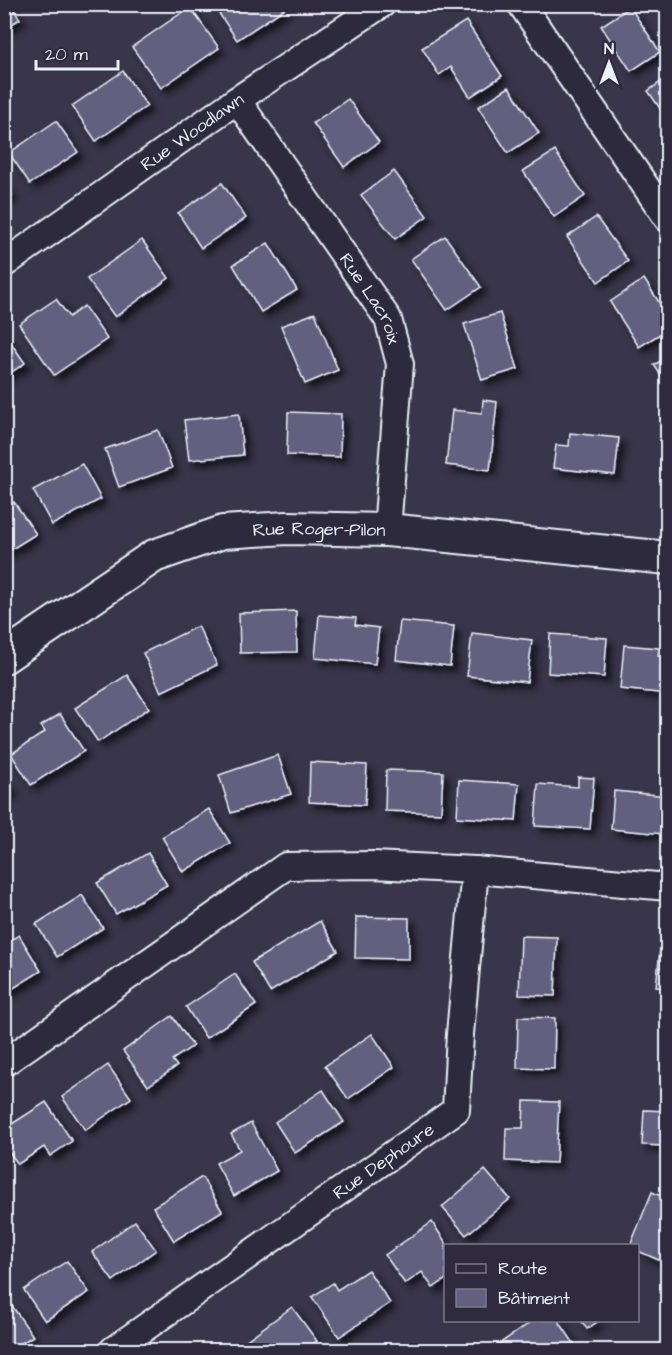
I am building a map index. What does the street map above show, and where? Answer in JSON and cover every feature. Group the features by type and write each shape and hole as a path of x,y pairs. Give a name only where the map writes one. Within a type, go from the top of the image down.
{"street":[{"name":"Rue Woodlawn","path":"4,264 237,100 382,4"},
{"path":"521,4 668,219"},
{"name":"Rue Lacroix","path":"237,100 388,319 400,364 387,530"},
{"name":"Rue Roger-Pilon","path":"4,657 154,556 223,532 287,528 387,530 668,558"},
{"path":"4,1063 286,866 372,865 475,870 668,887"},
{"name":"Rue Dephoure","path":"113,1350 456,1110 460,1034 475,870"}],"building":[{"path":"4,4 10,4 20,19 4,29"},
{"path":"224,4 285,4 287,7 237,40 216,9"},
{"path":"190,7 219,48 161,88 132,47"},
{"path":"630,7 660,52 631,71 601,26"},
{"path":"466,21 502,76 470,97 451,67 439,75 422,48"},
{"path":"123,71 147,106 96,141 72,106"},
{"path":"668,77 668,120 648,91"},
{"path":"509,87 539,133 508,153 478,107"},
{"path":"348,99 379,142 344,167 313,123"},
{"path":"56,121 78,152 30,184 9,153"},
{"path":"555,151 585,196 554,217 523,171"},
{"path":"394,171 427,216 395,239 361,195"},
{"path":"222,183 246,218 201,248 178,213"},
{"path":"4,185 12,195 4,200"},
{"path":"596,217 628,261 598,282 567,237"},
{"path":"445,236 481,287 447,310 411,259"},
{"path":"142,240 169,278 115,317 87,279"},
{"path":"268,243 297,290 261,312 233,265"},
{"path":"644,279 668,316 668,329 639,347 610,302"},
{"path":"56,299 69,317 84,306 107,339 54,375 19,324"},
{"path":"315,313 338,370 305,384 281,326"},
{"path":"500,313 518,369 482,380 464,324"},
{"path":"4,333 25,363 4,377"},
{"path":"668,356 668,386 654,365"},
{"path":"483,400 497,402 490,470 446,465 452,410 482,413"},
{"path":"288,412 341,414 340,457 287,455"},
{"path":"239,414 243,455 189,460 184,420"},
{"path":"158,430 172,468 119,487 105,449"},
{"path":"570,433 619,438 615,475 553,468 556,445 569,446"},
{"path":"666,445 668,445 668,488 662,487"},
{"path":"82,464 101,499 52,525 33,490"},
{"path":"14,502 36,534 4,554 4,508"},
{"path":"296,611 297,652 240,653 239,613"},
{"path":"319,615 356,618 355,625 379,628 375,664 315,658"},
{"path":"400,621 454,626 450,666 396,660"},
{"path":"198,626 217,665 161,692 143,653"},
{"path":"472,633 532,640 527,682 467,676"},
{"path":"550,634 607,638 604,677 548,673"},
{"path":"624,645 659,648 658,656 668,657 668,694 620,689"},
{"path":"127,675 149,708 98,742 75,708"},
{"path":"60,714 84,751 31,785 11,754 45,732 41,726"},
{"path":"278,755 291,794 231,813 219,775"},
{"path":"310,762 367,765 365,805 309,802"},
{"path":"386,770 443,772 441,813 385,811"},
{"path":"578,777 594,778 590,829 535,826 538,784 578,787"},
{"path":"4,779 12,791 4,797"},
{"path":"459,780 519,784 516,821 457,817"},
{"path":"614,791 668,796 664,834 611,829"},
{"path":"209,809 230,843 183,872 162,837"},
{"path":"148,853 167,885 116,914 97,883"},
{"path":"82,895 103,928 57,957 36,924"},
{"path":"356,917 409,918 409,959 355,958"},
{"path":"320,921 338,951 270,992 252,962"},
{"path":"19,935 41,971 4,994 4,944"},
{"path":"521,936 557,937 555,996 519,995"},
{"path":"660,950 668,951 668,988 656,987"},
{"path":"235,974 256,1005 206,1038 186,1007"},
{"path":"172,1016 193,1046 172,1060 177,1066 148,1086 123,1051"},
{"path":"518,1017 555,1018 554,1069 517,1068"},
{"path":"372,1034 394,1067 348,1099 325,1066"},
{"path":"665,1037 668,1037 668,1093 662,1093"},
{"path":"108,1065 131,1098 85,1130 62,1097"},
{"path":"323,1090 344,1122 295,1153 275,1122"},
{"path":"524,1101 559,1102 556,1163 505,1161 506,1128 523,1128"},
{"path":"46,1102 72,1141 50,1156 44,1147 18,1164 4,1145 4,1129"},
{"path":"644,1110 668,1111 668,1170 662,1169 664,1146 642,1145"},
{"path":"251,1123 277,1171 234,1196 216,1163 240,1150 231,1134"},
{"path":"485,1170 510,1199 466,1235 442,1207"},
{"path":"202,1177 222,1211 174,1241 153,1207"},
{"path":"652,1192 668,1199 668,1264 639,1251 639,1244 631,1244"},
{"path":"135,1221 156,1250 113,1281 92,1252"},
{"path":"432,1222 447,1244 444,1244 444,1280 433,1288 422,1272 405,1284 385,1255"},
{"path":"67,1261 89,1292 45,1321 24,1290"},
{"path":"368,1270 390,1303 339,1337 312,1297 333,1283 337,1290"},
{"path":"12,1306 33,1336 11,1350 4,1350 4,1311"},
{"path":"292,1307 317,1341 304,1350 250,1350 244,1342"},
{"path":"531,1322 559,1322 575,1345 566,1350 504,1350 499,1344"},
{"path":"582,1322 597,1322 587,1329"}]}
